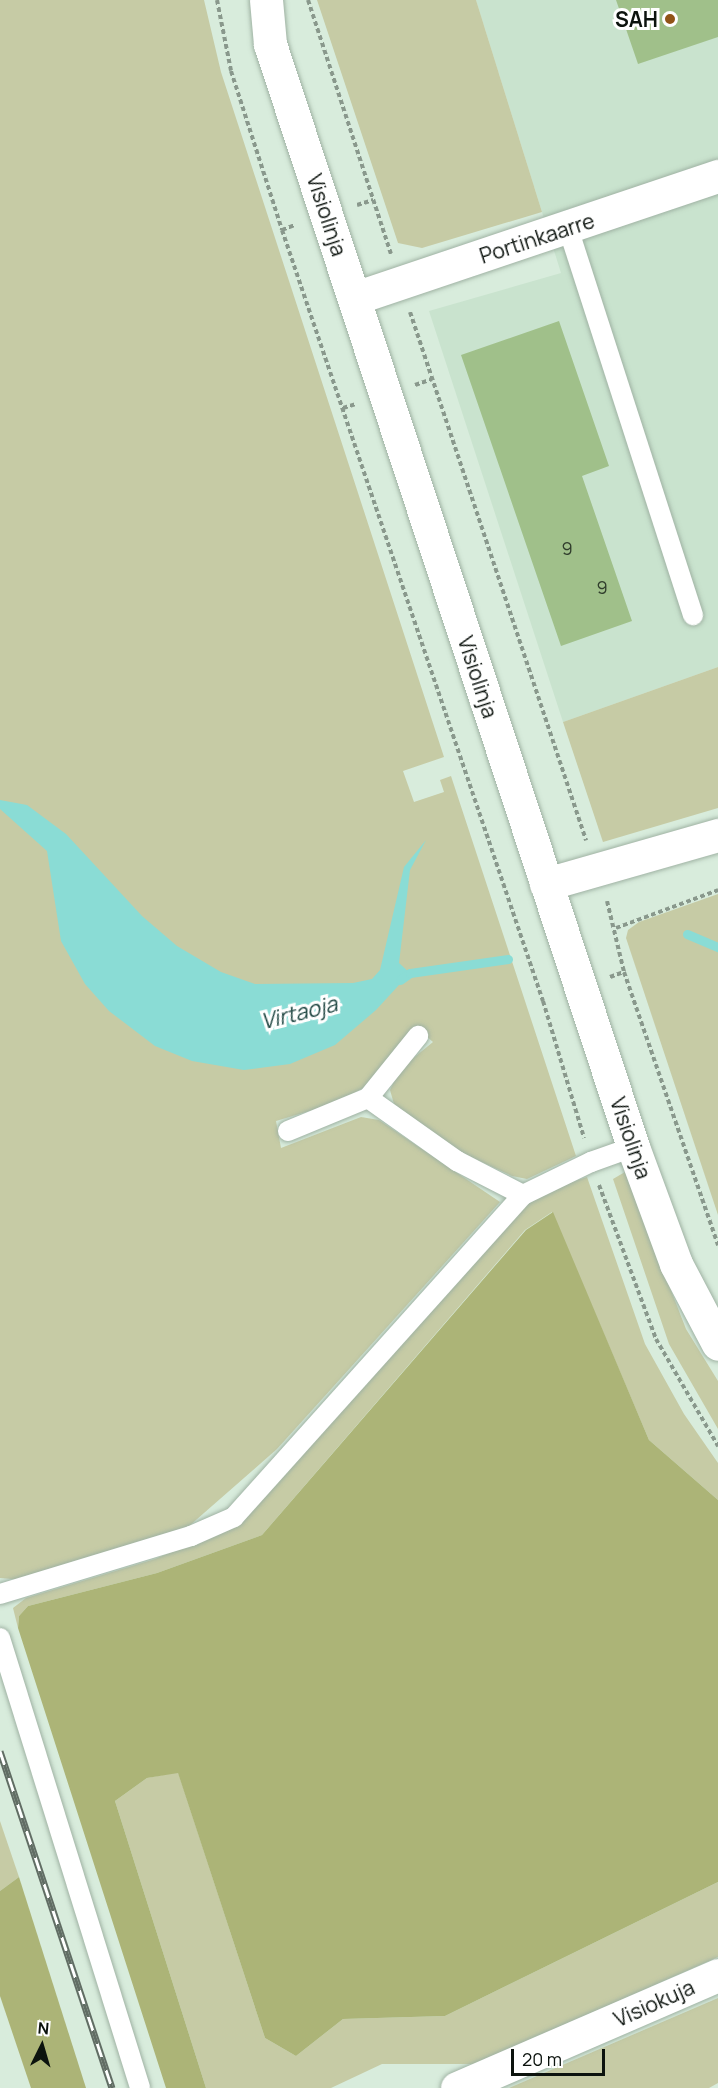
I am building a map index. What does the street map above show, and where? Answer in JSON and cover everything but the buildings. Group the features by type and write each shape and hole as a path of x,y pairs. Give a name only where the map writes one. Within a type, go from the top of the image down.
{"street":[{"name":"Visiolinja","path":"266,0 270,44 633,1147 676,1264 718,1344"},
{"name":"Portinkaarre","path":"355,298 718,176"},
{"path":"546,884 718,834"},
{"name":"Visiokuja","path":"458,2088 718,1975"}],"lane":[{"path":"568,228 693,615"},
{"path":"288,1131 368,1098 418,1036"},
{"path":"368,1098 457,1161 523,1195"},
{"path":"0,1594 191,1536 234,1517 523,1195 591,1162 633,1147"},
{"path":"0,1638 140,2088"}],"path":[{"path":"217,0 231,71 260,162 543,1000 591,1162 656,1339 718,1446"},
{"path":"308,0 616,928 624,972 718,1245"},
{"path":"616,928 718,890"}],"shaded area":[{"path":"0,0 204,0 221,72 444,757 403,771 414,802 444,792 440,780 451,776 576,1156 527,1179 512,1176 458,1151 394,1104 390,1090 400,1069 433,1042 416,1027 363,1088 336,1103 276,1121 281,1148 361,1117 379,1120 500,1202 277,1449 188,1527 25,1580 0,1578"},
{"path":"317,0 476,0 542,212 422,248 398,243"},
{"path":"476,0 718,0 718,667 563,722 429,311 561,273"},
{"path":"718,667 718,808 603,842 563,722"},
{"path":"718,894 718,1215 626,938 628,930 639,922"},
{"path":"625,1172 686,1329 718,1381 718,1429 669,1344 613,1179"},
{"path":"587,1177 645,1344 684,1414 718,1463 718,1500 649,1440 552,1212 525,1230 262,1535 157,1573 28,1606 19,1616 18,1628 13,1608 26,1598 155,1559 237,1525 524,1207 551,1189"},
{"path":"178,1772 265,2038 296,2056 343,2019 445,2016 718,1882 718,1957 476,2064 382,2064 331,2088 206,2088 115,1801 147,1778"},
{"path":"0,1821 19,1877 0,1891"},
{"path":"718,1998 718,2083 709,2088 509,2088"}],"green space":[{"path":"553,1212 649,1440 718,1500 718,1882 445,2016 343,2019 296,2056 265,2038 178,1773 147,1778 115,1801 206,2088 166,2088 18,1628 19,1616 28,1606 157,1573 262,1535 526,1230"},
{"path":"19,1877 86,2088 31,2088 0,1996 0,1891"}],"water":[{"path":"0,800 27,805 66,834 142,916 177,946 221,972 255,984 353,983 372,979 380,970 404,867 426,840 410,870 399,963 410,973 376,1010 335,1045 290,1064 244,1070 192,1061 155,1046 109,1011 85,984 61,941 47,851 0,809"}],"waterway":[{"name":"Virtaoja","path":"687,934 718,947"},
{"name":"Virtaoja","path":"400,980 410,973 508,959"}],"railway":[{"path":"0,1751 112,2088"}],"place":[{"name":"SAH","path":"670,19"}]}
